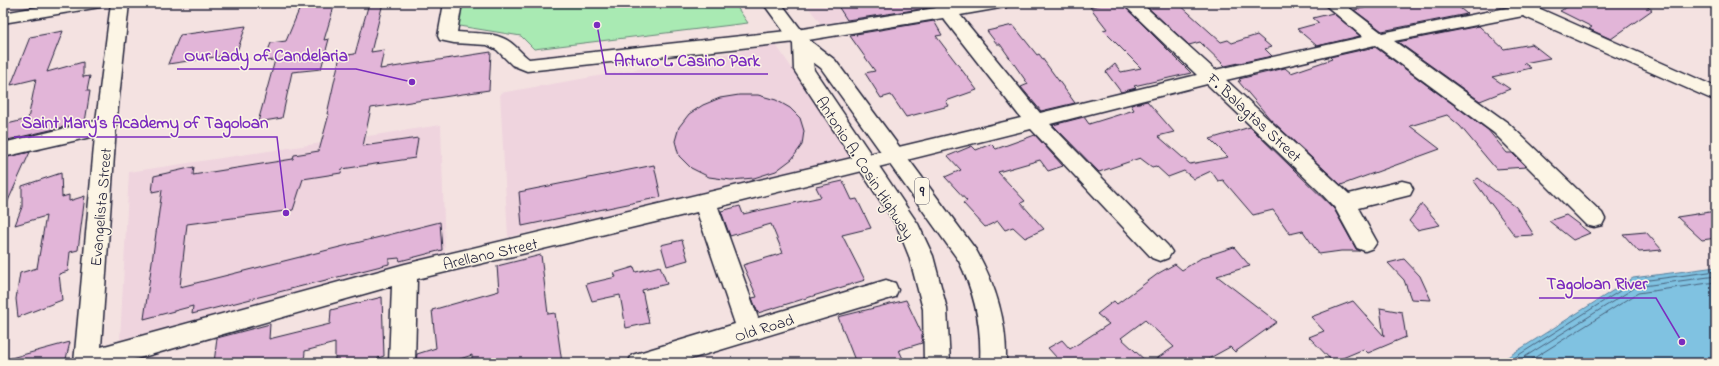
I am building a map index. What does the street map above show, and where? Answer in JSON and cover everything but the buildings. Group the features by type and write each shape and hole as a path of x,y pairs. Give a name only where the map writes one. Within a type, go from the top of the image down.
{"main road":[{"path":"3,18 94,3"},
{"name":"Evangelista Street","path":"87,363 106,126 120,3"},
{"path":"453,3 447,36 453,38 487,39 500,43 511,52 520,64 527,65 799,40 944,7 1000,3"},
{"name":"Antonio A. Cosin Highway","path":"772,3 799,40 828,64 968,256 982,282 990,308 993,335 993,363"},
{"name":"F. Balagtas Street","path":"1131,3 1306,164 1344,203 1365,242"},
{"path":"1332,3 1378,39 1501,128 1594,219"},
{"path":"1521,6 1716,95"},
{"name":"Arellano Street","path":"87,363 405,273 896,156 1212,77 1521,6"},
{"path":"944,7 1035,121 1160,252"},
{"name":"Antonio A. Cosin Highway","path":"799,40 804,70 907,224 920,256 935,309 937,363"},
{"path":"3,150 106,126"},
{"path":"1344,203 1402,189"},
{"path":"705,202 750,331"},
{"path":"402,363 405,273"},
{"name":"Old Road","path":"641,363 886,290"}],"shaded area":[{"path":"805,3 924,3 927,6 821,24"},
{"path":"776,45 854,158 508,237 500,93"},
{"path":"441,125 445,255 120,340 129,172"}],"green space":[{"path":"461,3 734,3 748,23 534,49 521,36 459,26"}],"water":[{"path":"1716,267 1716,363 1498,363 1633,278"}],"place":[{"name":"Arturo L. Casino Park","path":"597,25"},
{"name":"Our Lady of Candelaria","path":"412,82"},
{"name":"Saint Mary’s Academy of Tagoloan","path":"286,213"},
{"name":"Tagoloan River","path":"1682,342"}]}
